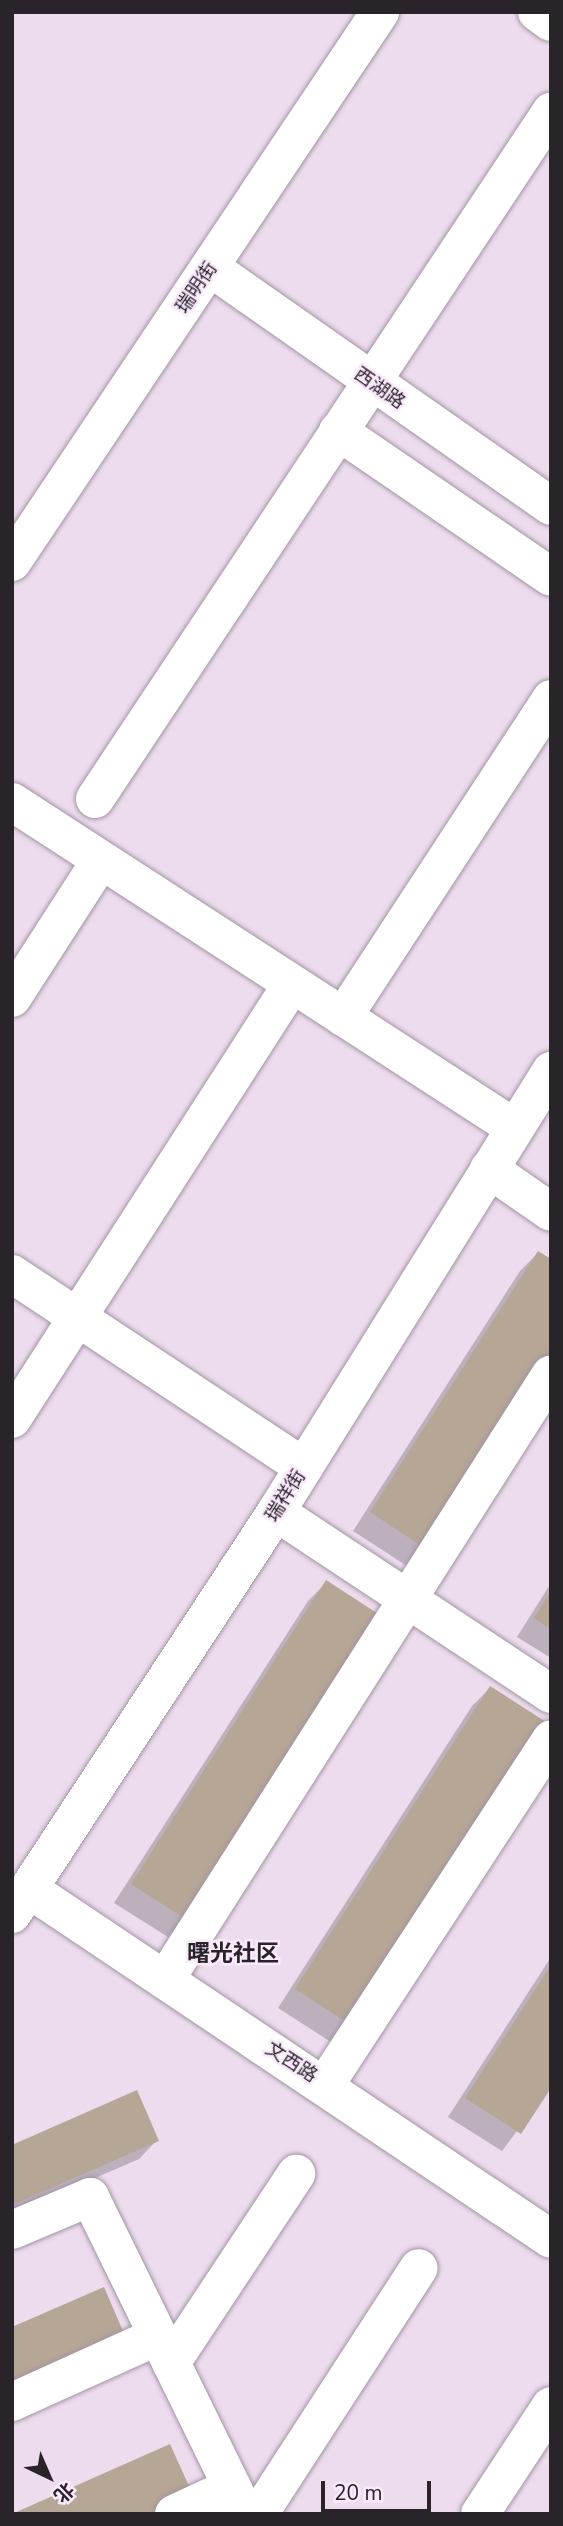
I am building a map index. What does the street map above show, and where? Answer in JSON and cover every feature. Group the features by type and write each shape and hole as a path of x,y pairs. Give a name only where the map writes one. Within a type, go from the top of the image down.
{"street":[{"name":"瑞明街","path":"12,562 380,12"},
{"path":"537,12 551,22"},
{"path":"96,799 551,112"},
{"name":"西湖路","path":"211,268 369,383 551,506"},
{"path":"338,431 551,577"},
{"path":"343,1017 551,699"},
{"path":"12,802 515,1128"},
{"path":"12,998 101,860"},
{"path":"12,1419 292,984"},
{"name":"瑞祥街","path":"21,1902 276,1513 551,1071"},
{"path":"489,1169 551,1212"},
{"path":"12,1274 304,1467"},
{"path":"164,1980 551,1374"},
{"path":"276,1513 409,1597 551,1694"},
{"path":"325,2085 551,1739"},
{"name":"文西路","path":"21,1902 164,1980 325,2085 551,2239"},
{"path":"12,2402 164,2349 296,2174"},
{"path":"12,2230 90,2197 238,2500 174,2514"},
{"path":"259,2514 419,2268"},
{"path":"480,2514 551,2406"}],"building":[{"path":"538,1251 551,1259 551,1355 426,1549 370,1512"},
{"path":"326,1580 383,1617 187,1920 131,1884"},
{"path":"551,1591 551,1629 534,1618"},
{"path":"490,1686 546,1722 351,2025 295,1989"},
{"path":"551,1965 551,2088 521,2134 465,2098"},
{"path":"137,2090 159,2141 12,2205 12,2145"},
{"path":"104,2287 126,2338 12,2387 12,2327"},
{"path":"170,2444 193,2495 150,2514 12,2514"}],"district":[{"name":"曙光社区","path":"233,1954"}]}
